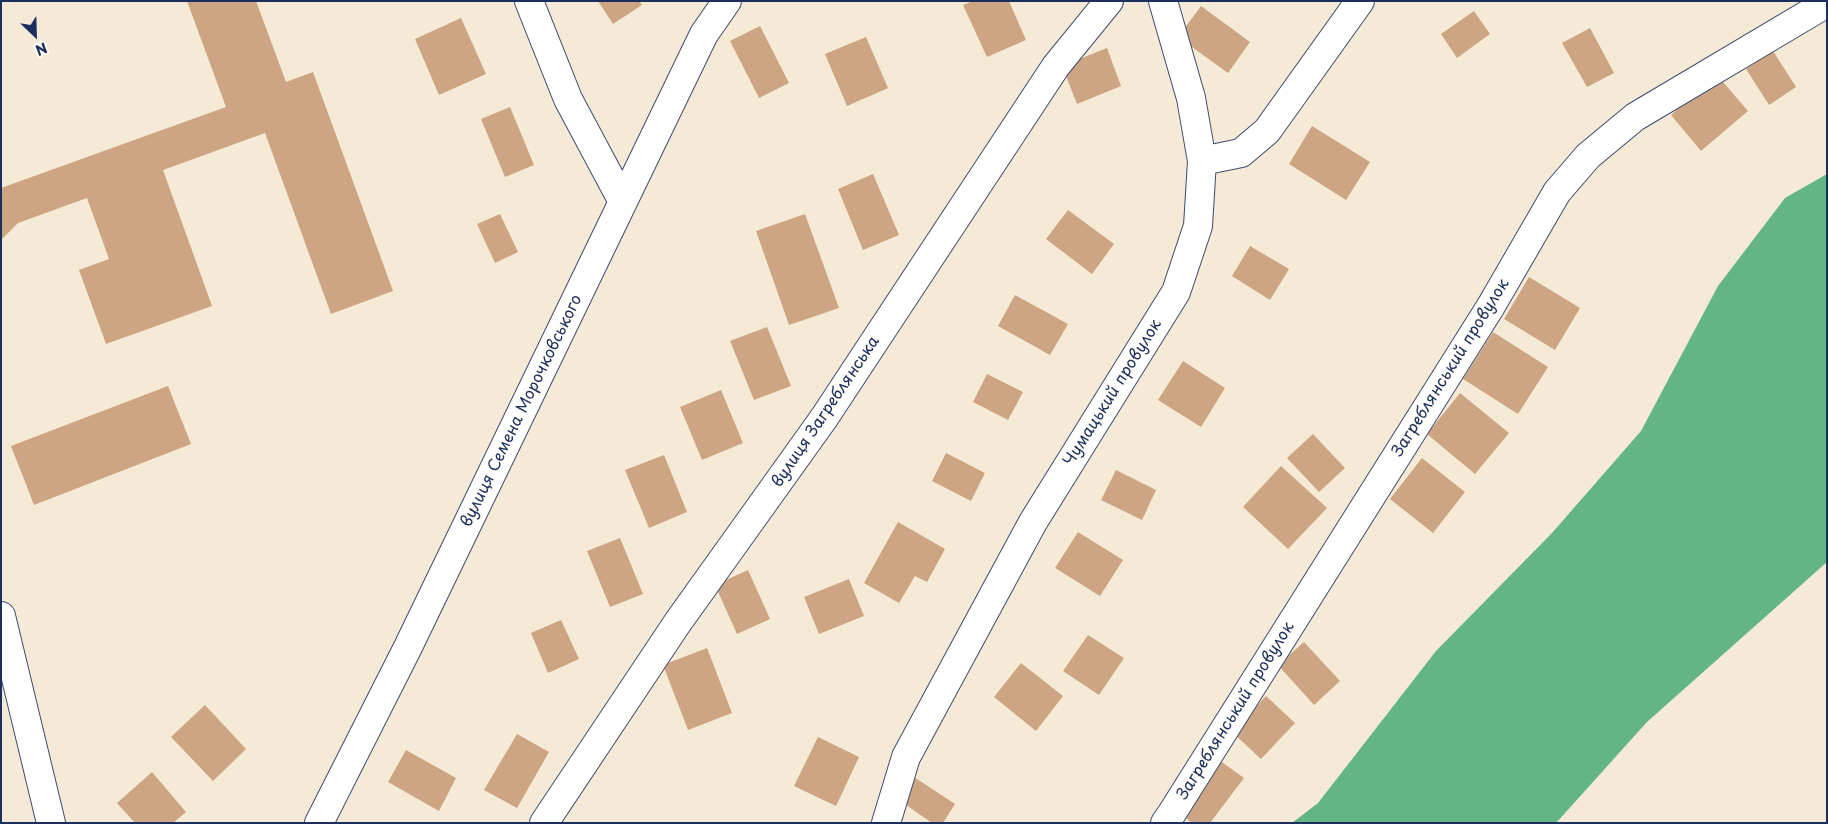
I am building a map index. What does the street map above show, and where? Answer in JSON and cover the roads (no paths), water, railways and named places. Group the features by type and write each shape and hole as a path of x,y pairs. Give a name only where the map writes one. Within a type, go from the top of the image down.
{"street":[{"path":"528,1 568,99 623,202"},
{"name":"вулиця Семена Морочковського","path":"319,823 412,638 704,34 727,1"},
{"name":"вулиця Загреблянська","path":"544,823 678,622 824,418 1056,66 1109,1"},
{"path":"1163,1 1191,98 1202,161 1241,153 1267,131 1360,1"},
{"name":"Загреблянський провулок","path":"1165,823 1491,306 1557,192 1588,156 1635,118 1827,3"},
{"name":"Чумацький провулок","path":"892,819 906,757 1033,522 1176,292 1198,226 1202,161"},
{"path":"1,616 51,823"}]}
